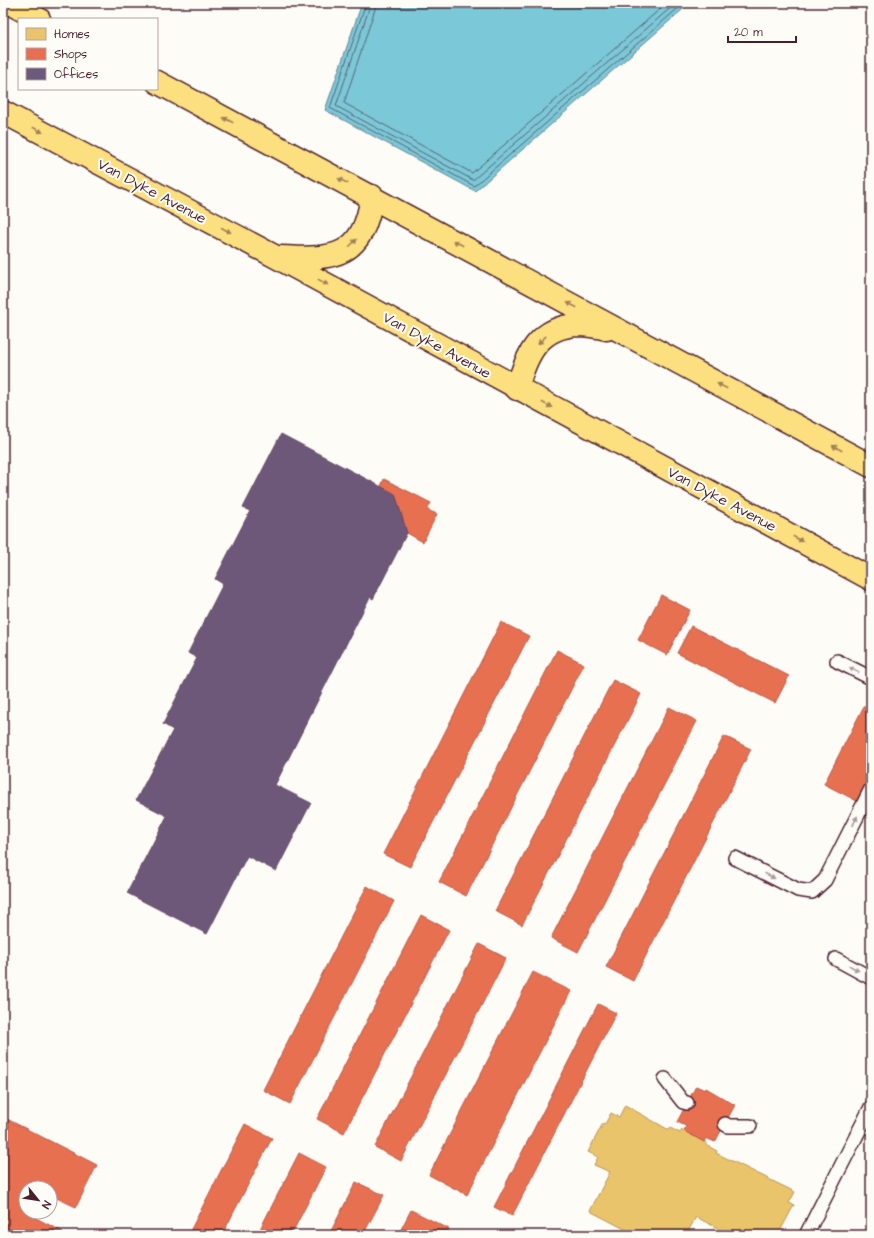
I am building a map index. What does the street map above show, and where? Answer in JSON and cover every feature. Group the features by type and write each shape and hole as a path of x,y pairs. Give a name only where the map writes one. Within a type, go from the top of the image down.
{"main road":[{"path":"9,3 37,18"},
{"path":"158,83 372,196 871,466"},
{"name":"Van Dyke Avenue","path":"3,112 276,257 517,389 871,579"},
{"path":"276,257 316,259 336,254 351,246 362,232 368,218 372,196"},
{"path":"517,389 524,364 534,348 545,336 561,328 579,325 618,330"}],"lane":[{"path":"837,661 871,678"},
{"path":"736,858 798,890 812,892 820,888 871,789"},
{"path":"836,959 871,978"},
{"path":"665,1080 683,1102 687,1104"},
{"path":"806,1235 871,1107"},
{"path":"725,1124 728,1126 750,1126"}],"water":[{"path":"362,3 690,3 475,191 325,110"}],"building: Homes":[{"path":"625,1105 669,1130 670,1128 680,1133 682,1130 684,1131 707,1143 706,1145 717,1151 716,1153 795,1192 789,1203 794,1205 778,1235 731,1235 696,1217 686,1235 636,1235 590,1211 610,1172 594,1165 598,1157 588,1152 603,1123 605,1124 611,1113 619,1117"}],"building: Shops":[{"path":"384,479 431,503 427,510 437,514 423,542 407,533 395,494 381,486"},
{"path":"661,595 690,610 667,655 638,640"},
{"path":"501,622 529,636 410,867 383,854"},
{"path":"691,626 789,676 775,703 677,653"},
{"path":"557,650 584,664 466,896 439,882"},
{"path":"613,680 641,694 522,925 495,911"},
{"path":"864,706 871,709 871,774 857,801 824,784"},
{"path":"669,707 697,721 578,952 551,938"},
{"path":"724,736 751,749 633,981 606,967"},
{"path":"367,886 394,901 290,1104 263,1090"},
{"path":"421,915 449,930 344,1133 317,1119"},
{"path":"479,944 506,958 401,1161 375,1147"},
{"path":"533,972 571,991 467,1195 429,1175"},
{"path":"598,1004 616,1013 512,1216 494,1207"},
{"path":"696,1086 705,1090 706,1088 735,1105 715,1142 706,1138 704,1142 684,1131 686,1126 677,1122"},
{"path":"3,1117 97,1165 76,1207 58,1199 58,1180 18,1180 18,1220 40,1220 63,1232 61,1235 3,1235"},
{"path":"245,1124 272,1138 222,1235 188,1235"},
{"path":"299,1153 326,1167 291,1235 257,1235"},
{"path":"356,1182 384,1195 363,1235 329,1235"},
{"path":"411,1210 449,1229 446,1235 398,1235"}],"building: Offices":[{"path":"281,434 395,494 407,533 373,599 370,597 275,785 311,803 276,871 247,856 207,934 127,893 167,816 136,800 173,730 163,724 197,658 188,653 223,584 215,579 250,511 243,508"}]}
